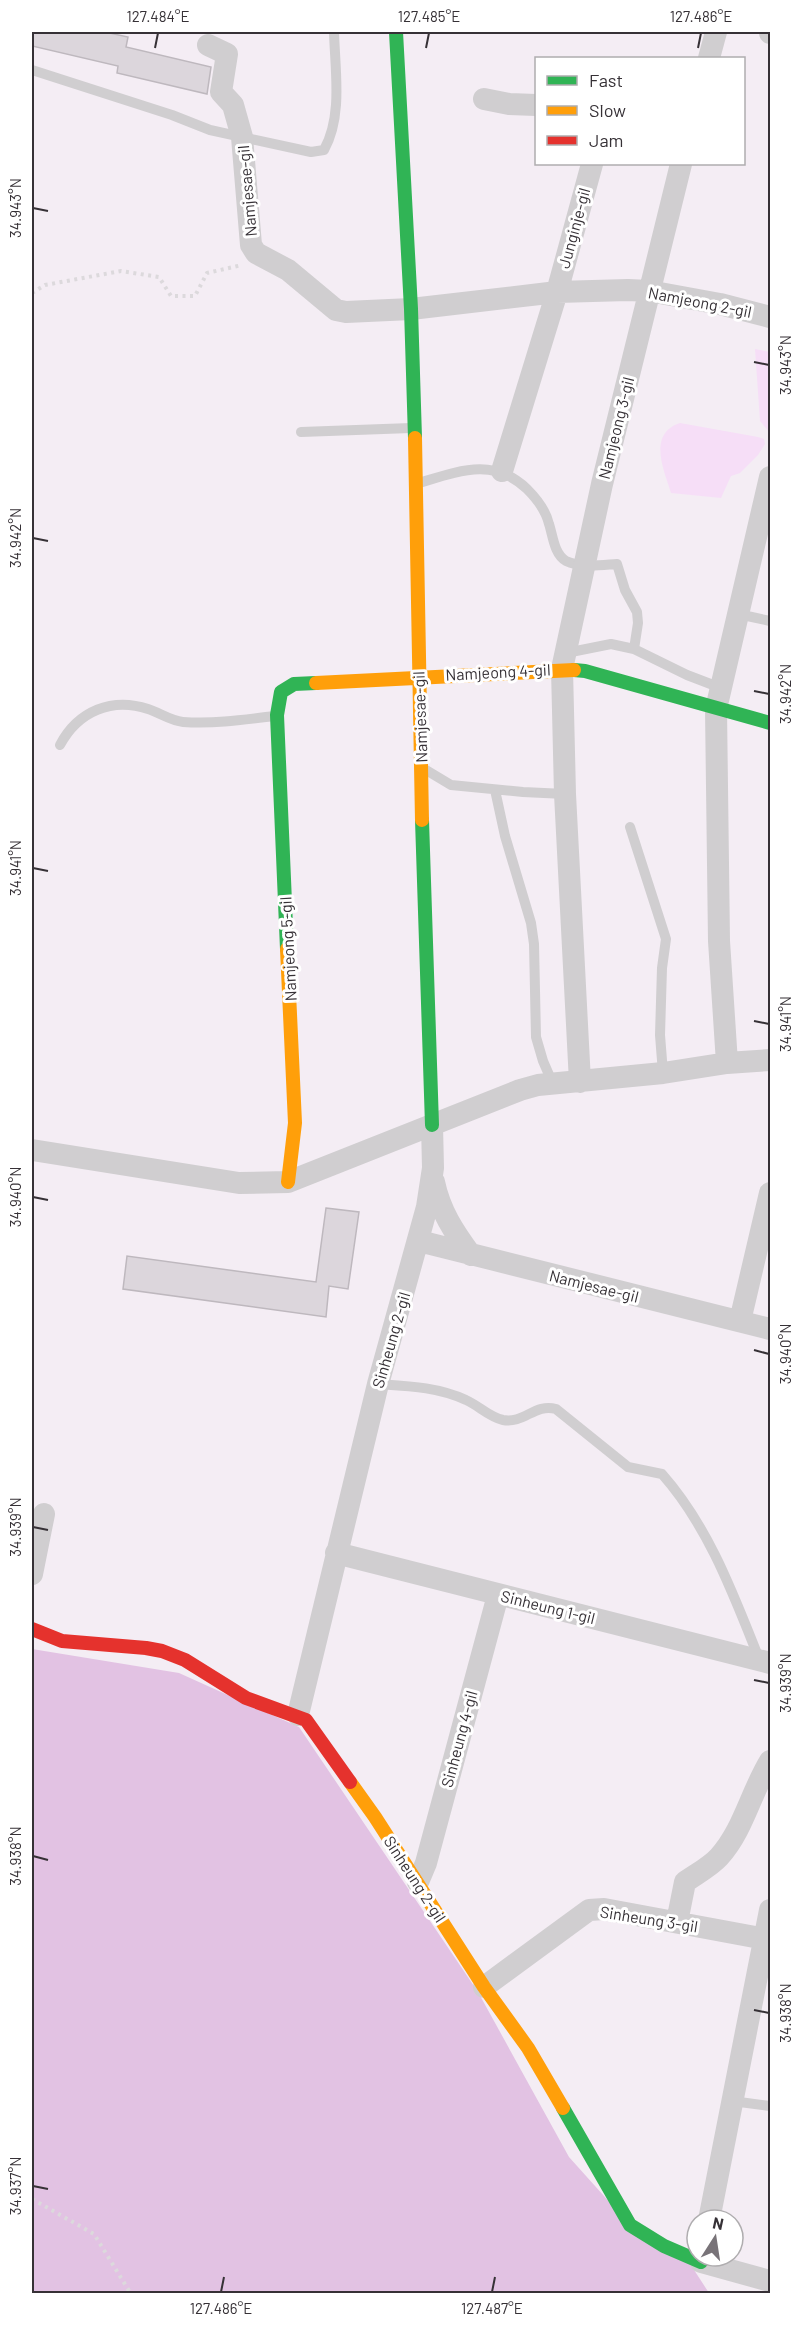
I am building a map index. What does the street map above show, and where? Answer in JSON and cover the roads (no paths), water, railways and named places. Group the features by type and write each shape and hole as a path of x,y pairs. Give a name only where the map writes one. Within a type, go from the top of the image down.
{"street":[{"name":"Namjesae-gil","path":"396,32 411,309 418,676 432,1125"},
{"path":"708,57 716,32"},
{"name":"Namjesae-gil","path":"208,45 227,54 220,92 233,105 242,137 251,245 256,253 288,270 336,310 346,312 411,309"},
{"path":"484,99 509,104 535,105"},
{"name":"Junginje-gil","path":"557,292 592,165"},
{"path":"649,291 681,165"},
{"name":"Namjeong 2-gil","path":"411,309 557,292 649,291 720,304 771,317"},
{"name":"Namjeong 3-gil","path":"586,565 602,484 649,291"},
{"path":"502,471 557,292"},
{"path":"727,1063 719,941 719,699 771,477"},
{"name":"Namjeong 4-gil","path":"564,661 586,565"},
{"path":"564,661 566,794 580,1082"},
{"name":"Namjeong 4-gil","path":"277,716 281,692 294,684 418,676 564,661 585,671 719,699 771,723"},
{"name":"Namjeong 5-gil","path":"277,716 295,1123 288,1182"},
{"path":"32,1150 239,1183 288,1182 520,1090 727,1063 771,1060"},
{"name":"Sinheung 2-gil","path":"298,1715 378,1384 427,1207 432,1172 432,1125"},
{"path":"432,1172 443,1213 471,1255"},
{"path":"740,1321 771,1193"},
{"name":"Namjesae-gil","path":"419,1241 771,1329"},
{"path":"32,1574 44,1514"},
{"name":"Sinheung 1-gil","path":"336,1553 765,1662"},
{"name":"Sinheung 4-gil","path":"418,1882 426,1863 498,1595"},
{"name":"Sinheung 2-gil","path":"32,1629 45,1638 62,1641 161,1651 182,1659 246,1698 298,1715 306,1720 375,1817 484,1987 528,2048 630,2225 646,2238 669,2250 685,2254"},
{"path":"677,1922 685,1882 718,1858 734,1838 757,1782 771,1761"},
{"name":"Sinheung 3-gil","path":"484,1987 589,1910 604,1910 677,1922 765,1939"},
{"path":"711,2208 771,1910"},
{"path":"730,2268 771,2281"}],"lane":[{"path":"32,70 172,115 210,130 311,152 324,150 331,138 335,121 334,32"},
{"path":"301,432 414,428"},
{"path":"416,483 479,469 502,471 519,481 543,508 560,556 567,561 586,565 617,564 625,590 637,612 638,623 634,649"},
{"path":"738,614 771,621"},
{"path":"564,661 611,644 634,649 687,675 719,699"},
{"path":"60,745 76,723 89,713 112,704 129,704 179,722 237,722 277,716"},
{"path":"421,767 450,784 495,790 566,794"},
{"path":"495,790 505,836 531,923 534,944 536,1037 553,1084"},
{"path":"630,827 666,939 662,968 660,1035 663,1073"},
{"name":"Sinheung 1-gil","path":"378,1384 440,1390 467,1400 503,1420 519,1419 547,1407 556,1409 628,1467 662,1474 679,1496 722,1566 765,1662"},
{"path":"732,2101 771,2106"}]}
